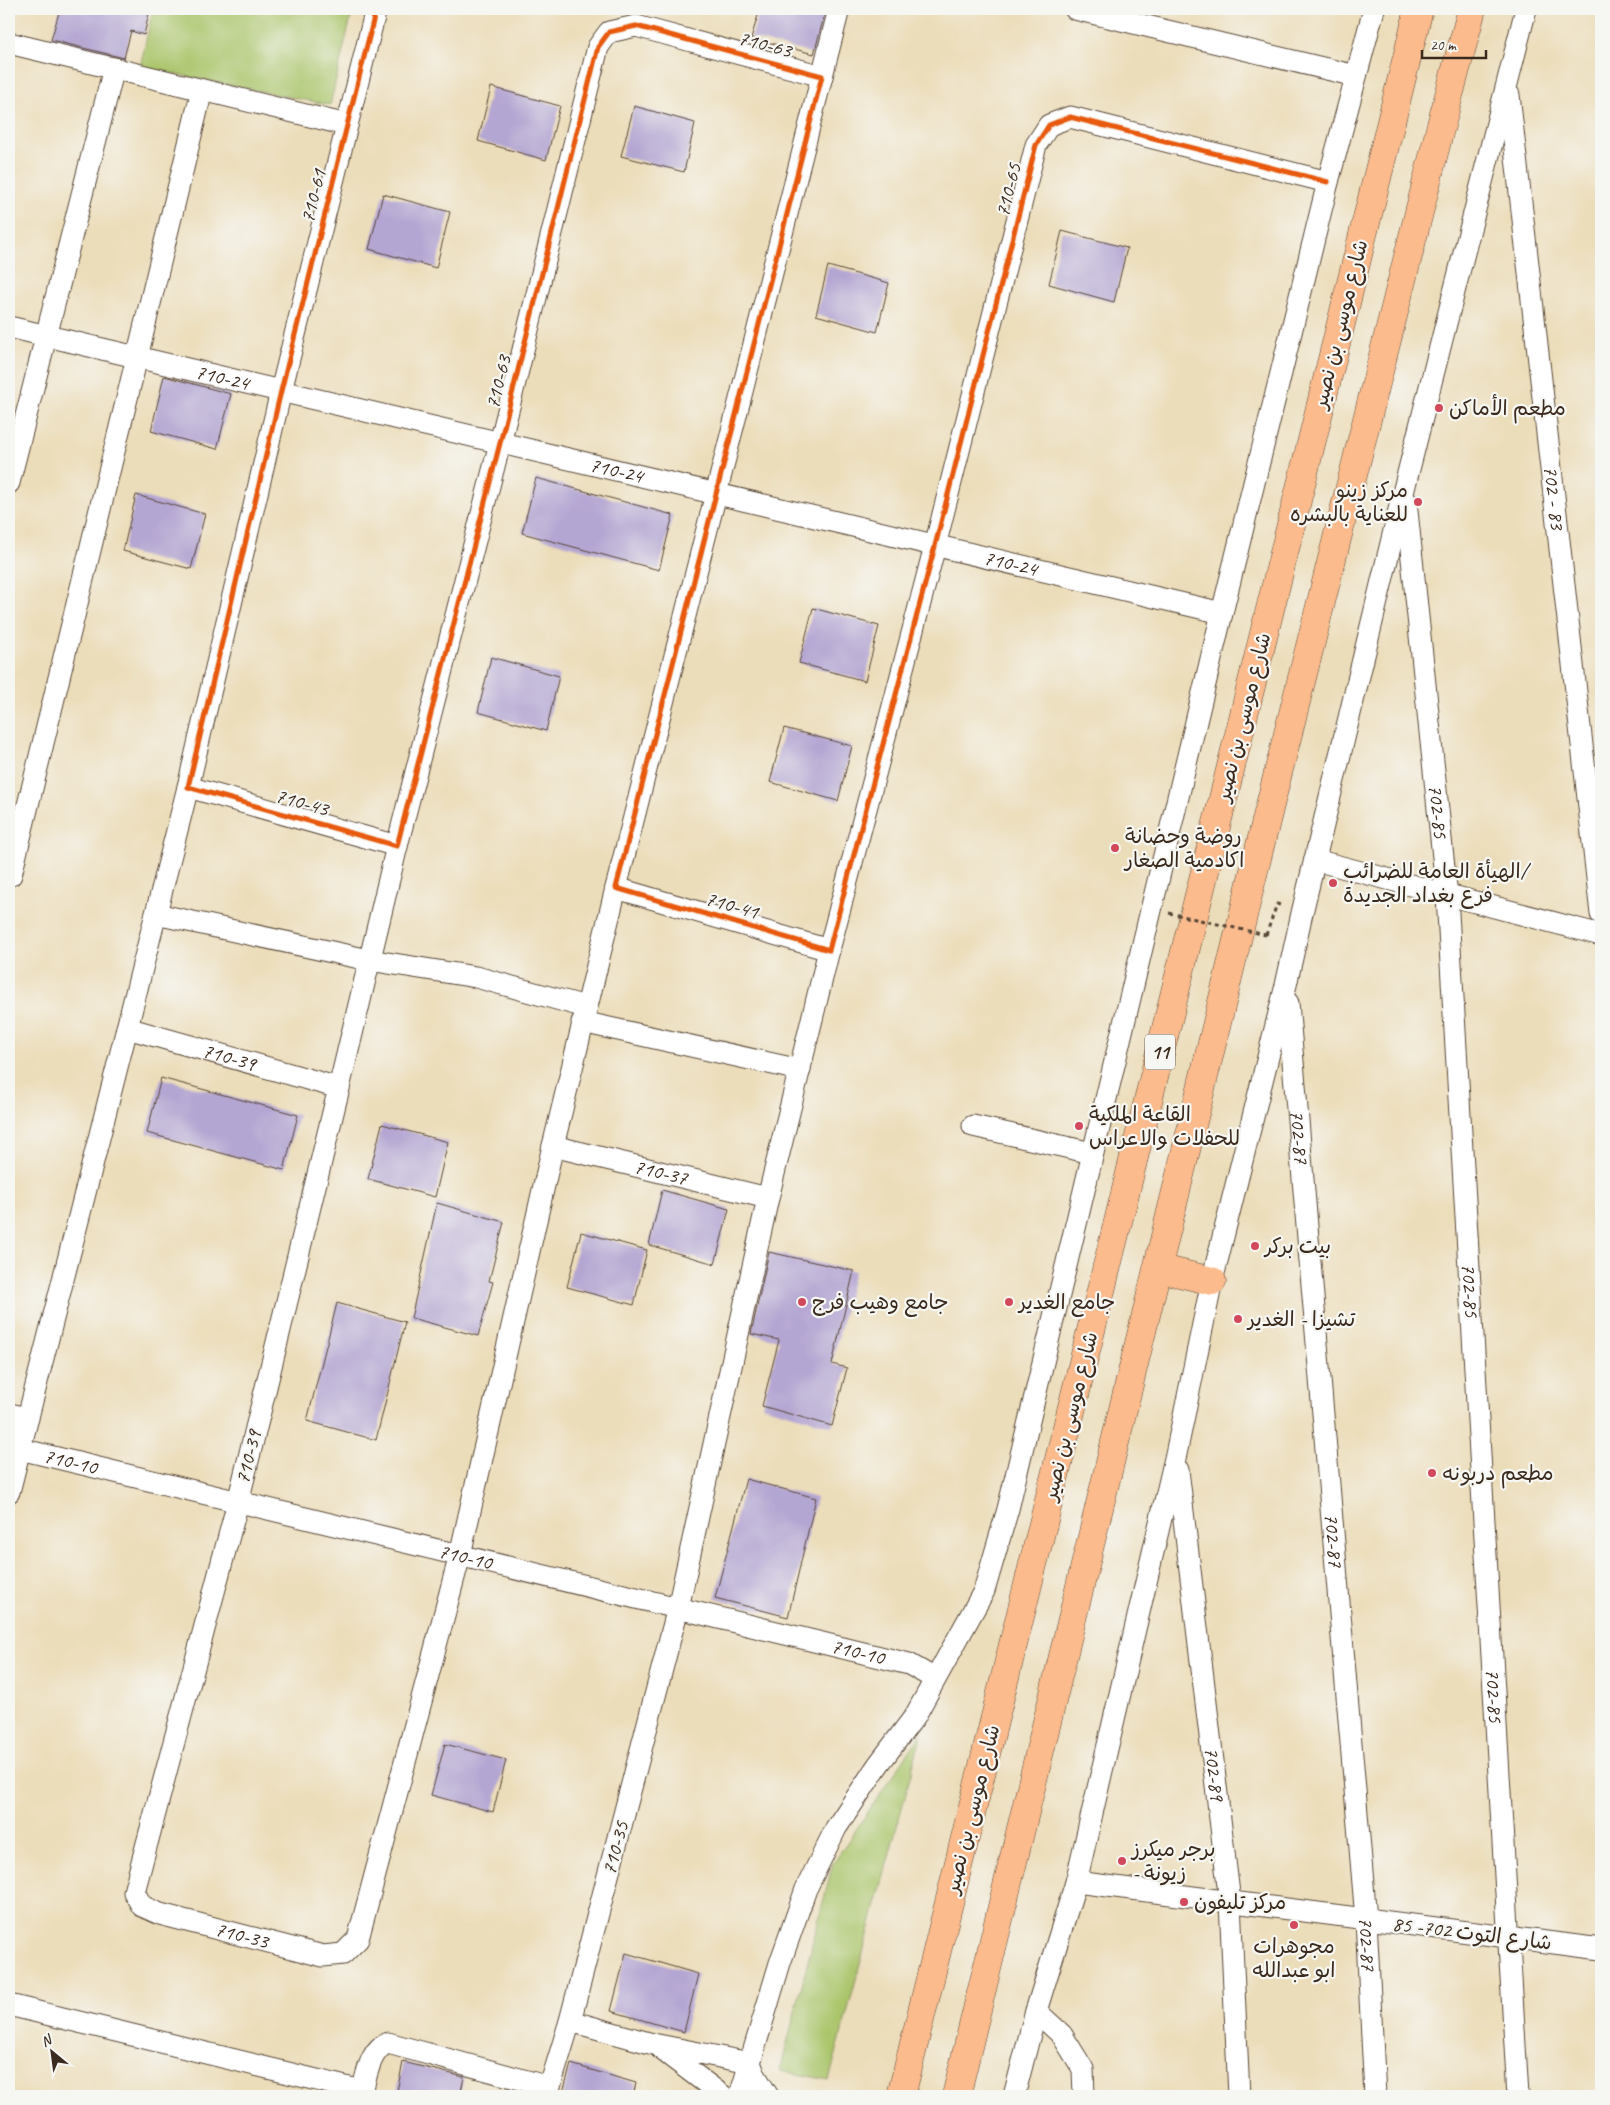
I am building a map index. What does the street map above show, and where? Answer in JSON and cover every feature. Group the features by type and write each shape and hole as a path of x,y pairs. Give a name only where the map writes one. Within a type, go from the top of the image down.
{"main road":[{"name":"شارع موسى بن نصير","path":"901,2096 1419,9"},
{"name":"11","path":"956,2096 1269,809 1440,129 1472,9"},
{"path":"1158,1268 1212,1281"}],"street":[{"name":"710-61","path":"281,391 376,9"},
{"path":"460,1555 584,1015 839,9"},
{"path":"1075,9 1356,76"},
{"path":"740,2096 780,1963 806,1889 836,1828 878,1766 916,1716 984,1591 1008,1509 1222,613 1328,182 1374,9"},
{"path":"1014,2096 1036,2011 1076,1882 1176,1454 1212,1281 1286,985 1405,485 1526,9"},
{"name":"710-63","path":"500,443 598,47 609,32 636,26 822,76"},
{"path":"9,43 347,125"},
{"path":"9,483 114,68"},
{"name":"702 - 83","path":"1508,81 1601,914"},
{"path":"10,878 202,90"},
{"name":"710-65","path":"936,546 1036,145 1049,124 1070,117 1328,182"},
{"name":"710-24","path":"9,327 1222,613"},
{"path":"9,1492 20,1449 18,1416 127,1028 188,787 281,391"},
{"path":"339,1088 397,846 500,443"},
{"name":"702-85","path":"1405,485 1447,896 1518,2096"},
{"path":"678,1608 768,1198 829,950 936,546"},
{"name":"710-43","path":"188,787 397,846"},
{"path":"1315,860 1601,935"},
{"name":"710-41","path":"616,888 829,950"},
{"path":"156,914 369,960 476,977 584,1015 800,1070"},
{"name":"702-87","path":"1286,985 1366,1919 1375,2096"},
{"name":"710-39","path":"127,1028 339,1088 238,1502"},
{"path":"973,1126 1092,1153"},
{"name":"710-37","path":"553,1146 768,1198"},
{"name":"710-10","path":"20,1449 909,1664 935,1679"},
{"name":"702-89","path":"1176,1454 1230,1902 1239,2096"},
{"name":"710-33","path":"238,1502 134,1892 142,1906 160,1914 324,1956 344,1954 358,1939 460,1555"},
{"name":"710-35","path":"548,2092 570,2021 678,1608"},
{"name":"شارع التوت 702- 85","path":"1076,1882 1601,1949"},
{"path":"9,2005 361,2094 375,2052 381,2045 388,2043 548,2092"},
{"path":"1036,2011 1062,2035 1083,2069 1084,2096"},
{"path":"570,2021 653,2044 750,2063"},
{"path":"653,2044 723,2096"},
{"path":"750,2063 754,2075 768,2096"}],"path":[{"path":"1170,913 1266,935"}],"green space":[{"path":"153,9 353,9 330,105 140,67"},
{"path":"922,1733 829,2080 780,2071 833,1863"}],"building":[{"path":"60,9 150,9 144,35 131,31 124,58 51,40"},
{"path":"760,9 826,9 814,54 751,38"},
{"path":"491,87 560,106 546,160 478,141"},
{"path":"634,106 695,123 684,172 621,156"},
{"path":"383,194 450,212 436,268 369,249"},
{"path":"1062,231 1127,248 1114,302 1049,284"},
{"path":"828,266 889,283 877,332 816,315"},
{"path":"164,376 231,394 217,449 151,431"},
{"path":"536,478 673,515 659,570 522,533"},
{"path":"136,495 205,514 191,569 123,551"},
{"path":"813,608 879,626 865,681 799,663"},
{"path":"491,657 559,676 546,731 478,712"},
{"path":"784,728 852,746 838,801 770,782"},
{"path":"161,1078 298,1115 284,1170 147,1133"},
{"path":"382,1124 448,1142 435,1197 368,1179"},
{"path":"662,1190 729,1209 715,1264 649,1245"},
{"path":"437,1203 504,1222 489,1281 493,1282 478,1336 411,1318"},
{"path":"581,1232 647,1250 634,1305 567,1287"},
{"path":"769,1252 854,1271 832,1364 847,1368 832,1426 762,1406 779,1340 751,1334"},
{"path":"337,1303 405,1322 376,1440 307,1421"},
{"path":"746,1479 816,1498 788,1617 715,1598"},
{"path":"445,1744 506,1760 493,1812 431,1795"},
{"path":"626,1953 698,1974 684,2032 611,2011"},
{"path":"403,2062 464,2077 460,2096 396,2096"},
{"path":"571,2064 636,2083 633,2096 562,2096"}],"cycle path":[{"path":"376,9 281,391 188,787 397,846 500,443 598,47 609,32 636,26 822,76 616,888 829,950 935,546 1036,145 1049,125 1070,117 1328,182"}],"place":[{"name":"مطعم الأماكن","path":"1439,408"},
{"name":"مركز زينو للعناية بالبشره","path":"1418,502"},
{"name":"روضة وحضانة اكادمية الصغار","path":"1115,848"},
{"name":"الهيأة العامة للضرائب/ فرع بغداد الجديدة","path":"1333,883"},
{"name":"القاعة الملكية للحفلات والاعراس","path":"1079,1126"},
{"name":"بيت بركر","path":"1255,1246"},
{"name":"جامع وهيب فرج","path":"802,1302"},
{"name":"جامع الغدير","path":"1009,1302"},
{"name":"تشيزا - الغدير","path":"1238,1319"},
{"name":"مطعم دربونه","path":"1432,1473"},
{"name":"برجر ميكرز - زيونة","path":"1122,1861"},
{"name":"مركز تليفون","path":"1184,1902"},
{"name":"مجوهرات ابو عبدالله","path":"1294,1925"}]}
